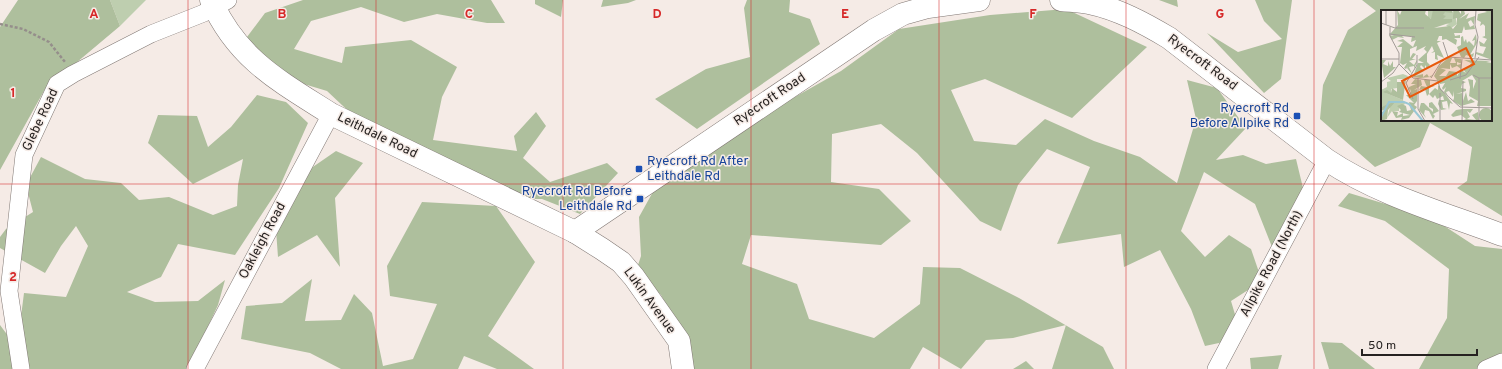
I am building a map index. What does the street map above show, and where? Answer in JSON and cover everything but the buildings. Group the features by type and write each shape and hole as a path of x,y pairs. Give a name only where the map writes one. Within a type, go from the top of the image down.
{"street":[{"name":"Ryecroft Road","path":"575,232 874,30 909,12 928,7 979,0"},
{"name":"Ryecroft Road","path":"1061,0 1089,3 1117,11 1142,22 1169,38 1327,160 1347,173 1373,187 1502,235"},
{"name":"Leithdale Road","path":"218,2 230,34 243,51 260,67 298,93 331,114 575,232"},
{"name":"Glebe Road","path":"21,369 9,291 24,155 58,84 73,74 151,34 198,16 218,2"},
{"name":"Oakleigh Road","path":"195,369 331,114"},
{"name":"Allpike Road (North)","path":"1216,369 1327,160"},
{"name":"Lukin Avenue","path":"575,232 621,262 634,277 679,341 683,369"},
{"path":"1486,369 1502,362"}],"path":[{"path":"0,24 23,29 49,42 73,74"}],"green space":[{"path":"18,0 110,0 120,26 45,89 0,170 0,27"},
{"path":"110,0 146,0 120,26"},
{"path":"303,0 491,0 505,23 487,23 437,14 404,22 361,7 311,21 294,49 342,63 345,47 411,40 457,67 442,97 433,140 517,151 514,136 536,112 546,126 523,158 550,182 607,163 618,173 580,214 542,199 523,199 358,120 327,91 284,78 244,41 265,13"},
{"path":"535,0 563,0 561,17 535,4"},
{"path":"603,0 636,0 628,3 601,7"},
{"path":"747,0 790,0 789,12 810,19 820,44 697,129 655,99 706,69 750,57 744,8"},
{"path":"1159,0 1177,0 1178,7"},
{"path":"1255,0 1292,0 1281,79 1264,93 1207,33 1238,52 1282,39 1264,21"},
{"path":"1362,0 1502,0 1502,216 1457,188 1467,181 1472,147 1430,123 1420,147 1375,167 1320,119 1323,85 1348,30 1376,11"},
{"path":"1066,9 1147,47 1072,118 985,79 951,90 974,141 1016,145 1045,119 1094,141 1140,157 1177,183 1196,119 1187,80 1217,88 1246,128 1216,160 1243,155 1266,164 1296,159 1303,188 1276,257 1255,204 1204,172 1181,231 1205,257 1229,235 1251,249 1262,281 1231,301 1242,338 1205,346 1191,309 1160,250 1124,267 1121,234 1057,244 1090,167 1047,149 1018,185 1001,231 980,221 917,153 881,124 832,134 831,182 879,189 911,221 881,245 751,235 742,264 797,284 809,319 874,338 920,304 923,267 960,268 1019,298 1065,325 1013,338 986,340 961,369 923,347 910,369 691,369 690,348 661,295 636,271 641,256 639,217 674,154 704,148 841,71 899,29 990,15"},
{"path":"257,95 286,102 308,123 279,188 235,255 178,244 161,277 127,292 155,302 198,301 225,280 218,305 188,369 0,369 0,325 17,348 24,293 66,297 88,246 76,226 61,246 45,273 0,248 0,237 6,229 33,212 26,185 41,157 85,179 121,183 139,200 169,197 213,215 237,206 238,185 243,159 193,184 148,143 158,115 197,116 208,147 231,127"},
{"path":"336,151 363,163 335,198 340,267 317,235 278,257 275,216 307,171"},
{"path":"1349,193 1432,218 1475,246 1502,249 1502,369 1419,369 1447,318 1449,269 1385,221 1338,206"},
{"path":"422,202 496,206 535,262 488,336 534,369 497,369 464,356 458,369 341,369 310,353 241,339 246,306 282,303 312,279 305,321 341,320 354,294 372,313 383,366 413,359 437,304 390,296 387,266"},
{"path":"1066,325 1103,347 1114,369 1052,369"},
{"path":"1321,342 1342,343 1375,369 1329,369"},
{"path":"1282,355 1278,369 1251,369 1250,358"},
{"path":"1026,361 1034,369 1013,369"}],"place":[{"name":"Ryecroft Rd Before Allpike Rd","path":"1297,116"},
{"name":"Ryecroft Rd After Leithdale Rd","path":"639,169"},
{"name":"Ryecroft Rd Before Leithdale Rd","path":"640,199"}]}
